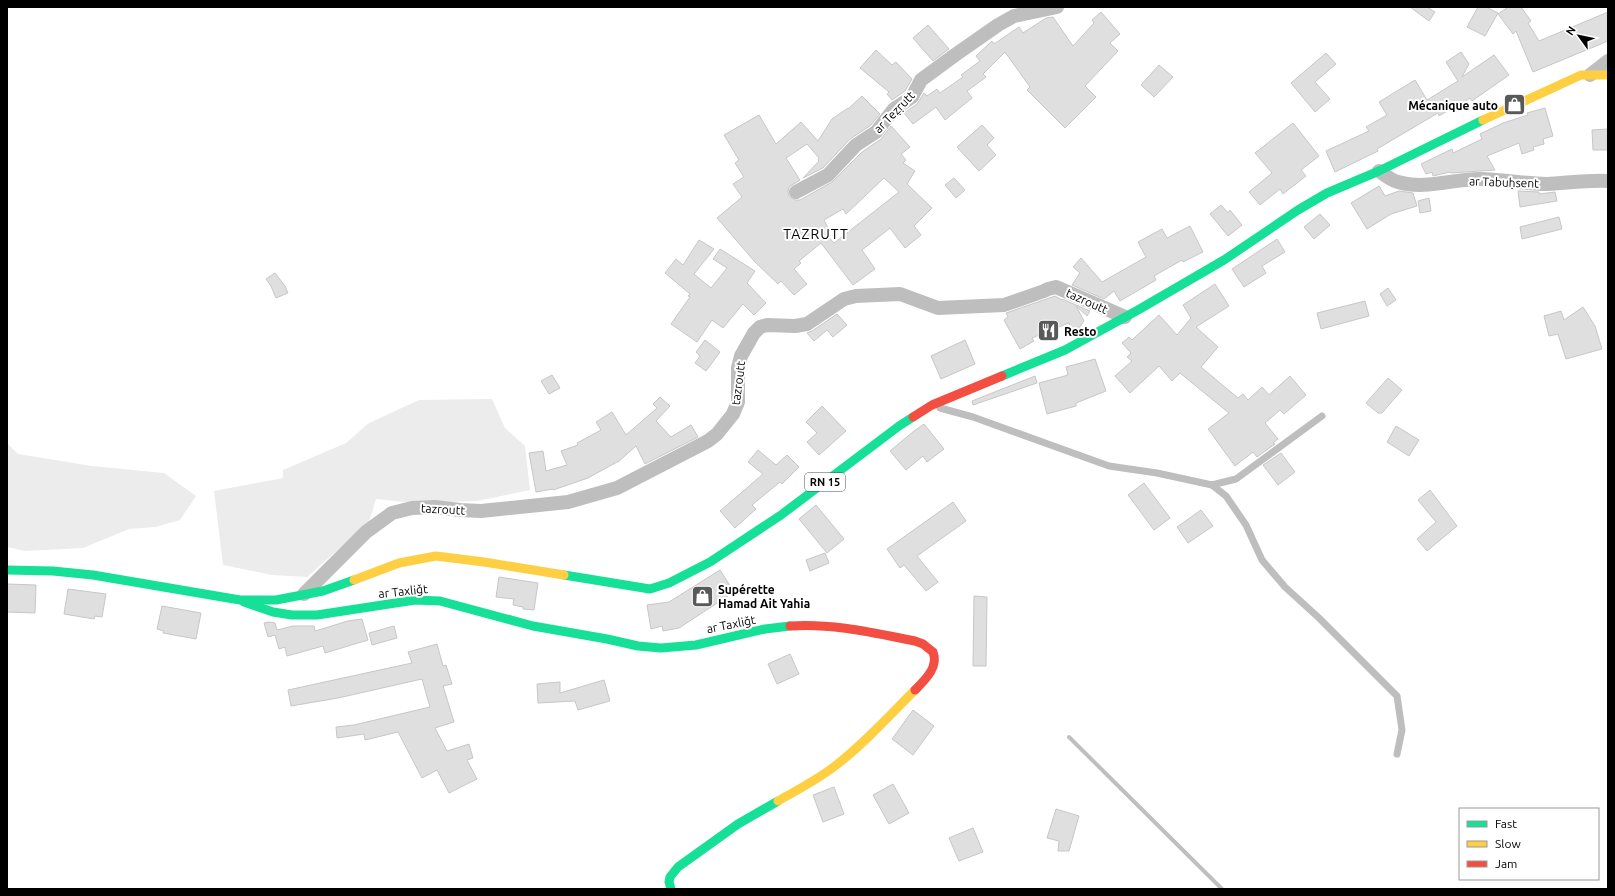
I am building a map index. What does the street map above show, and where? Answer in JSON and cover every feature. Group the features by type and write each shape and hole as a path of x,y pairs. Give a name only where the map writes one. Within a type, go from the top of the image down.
{"main road":[{"name":"RN 15","path":"7,570 53,571 93,575 240,600 276,600 323,591 400,563 436,556 484,562 650,589 669,583 710,562 781,515 900,426 932,405 1065,350 1224,260 1298,210 1327,193 1379,172 1512,106 1581,76 1608,75"},
{"name":"ar Taxliǧt","path":"240,600 273,612 292,615 317,615 415,600 443,600 523,624 642,647 663,649 781,626 807,625 836,626 915,641 925,644 933,651 936,659 933,670 925,680 850,754 817,779 738,824 678,867 671,874 669,884 671,889"}],"street":[{"name":"ar Teẓṛutt","path":"796,192 828,174 856,145 876,132 894,110 912,97 921,80 955,55 998,25 1014,16 1058,7"},
{"path":"1590,75 1608,61"},
{"name":"ar Tabuḥsent","path":"1379,172 1397,182 1426,185 1454,183 1466,180 1494,180 1547,184 1563,182 1608,181"},
{"name":"tazroutt","path":"303,596 366,532 392,513 412,508 435,507 482,511 568,502 617,488 708,441 717,434 733,414 738,402 738,368 741,356 754,333 760,327 767,325 795,326 807,324 844,299 856,296 900,294 938,308 997,306 1056,287 1125,317"}],"lane":[{"path":"932,405 973,417 1109,466 1157,473 1212,485 1226,496 1246,525 1262,560 1285,587 1319,618 1397,696 1402,730 1397,754"},
{"path":"1212,485 1236,479 1322,416"}],"shaded area":[{"path":"492,399 505,428 525,446 530,490 477,501 417,503 376,499 369,522 307,577 272,575 223,565 214,491 283,478 283,470 346,443 369,423 419,400"},
{"path":"7,443 18,454 92,466 164,473 196,496 180,520 155,527 129,529 83,548 25,551 7,547"}],"building":[{"path":"1410,7 1427,7 1435,12 1429,21"},
{"path":"1478,7 1486,7 1498,13 1485,36 1467,27"},
{"path":"1508,7 1521,7 1531,21 1528,23 1539,41 1608,12 1608,41 1533,72 1516,31 1513,34 1498,14"},
{"path":"1101,12 1120,34 1110,43 1118,51 1085,86 1096,97 1065,128 1027,90 1030,87 1005,52 983,74 986,77 967,91 972,98 945,120 936,107 913,124 904,113 917,104 924,93 927,96 937,89 940,93 963,77 961,75 980,61 976,56 992,41 994,44 1019,27 1023,33 1046,18 1053,17 1073,46 1094,23 1092,20"},
{"path":"928,25 949,49 933,61 913,38"},
{"path":"876,50 892,65 896,62 912,79 905,91 892,100 887,94 889,92 860,68"},
{"path":"1461,52 1469,64 1462,77 1494,55 1509,75 1472,101 1470,98 1455,109 1454,107 1439,116 1438,113 1377,149 1378,151 1335,172 1326,151 1369,131 1366,127 1387,115 1379,102 1415,80 1427,100 1458,81 1446,62"},
{"path":"1326,53 1336,64 1315,82 1330,99 1315,112 1291,83"},
{"path":"1159,65 1173,77 1154,97 1141,85"},
{"path":"862,96 880,114 870,126 850,139 823,168 803,178 819,161 819,158 807,144 786,158 800,180 789,187 789,196 795,200 800,200 832,182 862,152 881,139 891,126 910,147 901,154 906,160 903,163 915,171 907,184 932,208 914,226 921,235 905,248 890,228 862,250 875,269 853,285 821,243 799,261 801,263 794,269 807,284 794,295 781,281 778,284 755,262 717,218 742,197 733,184 744,177 735,163 739,160 724,135 759,115 776,144 801,122 818,141 832,119 848,109","holes":["884,178 899,192 834,243 825,233 829,230 824,220 843,209 846,214"]},
{"path":"1545,108 1553,136 1543,139 1544,144 1533,147 1534,150 1522,154 1519,143 1487,156 1495,170 1450,172 1433,176 1432,172 1426,174 1421,164 1452,149 1453,153 1482,139 1480,134 1503,123 1528,115 1527,113"},
{"path":"1293,123 1319,156 1301,170 1306,176 1283,194 1280,189 1260,205 1249,192 1272,173 1255,153"},
{"path":"982,125 994,138 987,145 996,155 979,171 957,147"},
{"path":"1608,129 1608,150 1593,150 1592,130"},
{"path":"954,178 965,190 956,198 945,185"},
{"path":"1379,186 1385,196 1399,191 1413,193 1417,206 1391,214 1367,229 1351,203"},
{"path":"1518,191 1539,192 1539,194 1555,192 1557,201 1520,207"},
{"path":"1429,198 1431,211 1420,213 1418,201"},
{"path":"1221,205 1228,213 1230,210 1242,225 1228,236 1210,214"},
{"path":"1320,214 1330,225 1314,239 1304,227"},
{"path":"1559,217 1562,229 1522,239 1520,227"},
{"path":"1190,226 1203,252 1183,262 1182,260 1154,276 1156,280 1120,301 1114,291 1104,299 1072,285 1080,273 1073,267 1081,258 1102,282 1146,257 1138,242 1162,229 1167,238"},
{"path":"1277,239 1285,252 1262,266 1266,273 1244,287 1232,269"},
{"path":"699,240 714,249 694,274 711,288 727,268 713,259 720,249 755,271 747,283 766,303 754,315 743,304 723,328 712,320 697,342 671,324 690,297 688,296 690,294 665,273 676,259 683,265"},
{"path":"275,273 285,286 288,293 276,298 266,279"},
{"path":"1215,284 1229,306 1196,327 1218,347 1201,367 1238,398 1243,394 1248,400 1262,387 1269,395 1290,376 1306,395 1284,414 1280,410 1265,423 1278,439 1273,443 1275,444 1257,457 1253,452 1235,466 1208,429 1229,413 1180,373 1172,381 1159,366 1130,393 1115,376 1132,361 1127,357 1131,353 1122,343 1129,337 1132,340 1159,315 1177,335 1191,318 1183,305"},
{"path":"1388,288 1396,300 1387,306 1380,294"},
{"path":"1055,296 1090,311 1087,316 1076,306 1084,321 1079,328 1070,330 1069,323 1032,338 1034,341 1020,349 1004,320 1008,317 1006,313"},
{"path":"1365,301 1369,316 1321,329 1317,313"},
{"path":"1583,307 1595,326 1602,349 1566,359 1558,334 1549,336 1544,316 1561,311 1564,320"},
{"path":"837,314 847,325 833,337 827,330 814,341 807,333 812,331"},
{"path":"705,340 720,352 706,371 695,363 700,356 696,352"},
{"path":"965,340 975,364 941,379 931,356"},
{"path":"1095,359 1106,391 1076,403 1076,406 1047,414 1039,383 1068,375 1066,367"},
{"path":"552,375 560,388 549,394 541,381"},
{"path":"1035,376 1037,383 973,405 972,401"},
{"path":"1388,378 1402,390 1382,413 1378,413 1366,403"},
{"path":"660,397 670,406 656,421 671,437 691,425 698,437 645,464 636,446 618,462 588,478 553,490 536,492 529,453 543,451 546,471 567,465 561,451 578,445 577,443 601,430 596,422 612,412 626,435 657,408 653,404"},
{"path":"822,406 846,431 819,455 807,442 817,433 806,422"},
{"path":"924,424 944,449 927,462 923,456 906,470 890,451"},
{"path":"1396,426 1419,440 1409,456 1387,442"},
{"path":"758,450 776,465 787,455 799,467 782,484 780,482 752,505 756,509 735,528 720,511 763,474 748,462"},
{"path":"1281,453 1295,472 1278,485 1263,465"},
{"path":"1144,483 1170,518 1154,530 1128,495"},
{"path":"1430,490 1457,526 1427,551 1417,539 1436,522 1418,500"},
{"path":"953,502 966,521 917,556 938,582 926,591 904,565 900,568 887,549"},
{"path":"816,505 844,539 827,553 799,519"},
{"path":"1201,510 1213,526 1188,543 1177,527"},
{"path":"825,553 829,563 810,571 806,560"},
{"name":"Supérette Hamad Ait Yahia","path":"720,570 734,592 679,628 663,631 662,626 651,629 647,605 669,602"},
{"path":"499,577 538,583 534,610 523,609 523,607 513,605 514,599 496,597"},
{"path":"7,584 36,585 35,613 7,612"},
{"path":"68,589 106,594 102,617 95,616 94,619 64,614"},
{"path":"974,596 987,597 986,666 973,666"},
{"path":"162,606 201,613 196,639 163,633 164,631 157,629"},
{"path":"362,619 368,640 325,653 323,646 287,656 285,647 279,649 275,635 268,637 264,623 275,623 277,630 293,626 314,626 315,631 348,621"},
{"path":"394,626 397,638 372,645 369,633"},
{"path":"437,644 443,666 446,665 452,684 443,686 454,722 435,728 447,751 469,744 473,758 467,760 477,779 449,793 437,770 422,778 398,732 365,740 364,734 337,738 336,727 354,725 430,707 422,679 338,698 291,706 288,690 412,663 408,652"},
{"path":"790,654 799,674 777,684 768,664"},
{"path":"604,680 610,701 578,710 575,701 538,703 537,684 560,682 560,693"},
{"path":"913,710 934,726 913,755 892,739"},
{"path":"893,784 909,813 889,824 873,795"},
{"path":"834,787 844,814 823,822 813,795"},
{"path":"1056,809 1079,816 1069,851 1058,851 1059,841 1047,838"},
{"path":"973,828 983,852 959,861 949,838"}],"waterway":[{"path":"1069,737 1222,889"}],"traffic: fast":[{"path":"1002,376 1065,350 1138,310 1224,260 1298,210 1327,193 1379,171 1483,120"},
{"path":"564,575 650,589 669,583 710,562 781,515 913,417"},
{"path":"7,570 53,571 93,575 240,600 276,600 323,591 354,580"},
{"path":"244,602 273,612 292,615 317,615 415,600 440,601 533,626 638,646 661,648 696,645 765,629 790,626"},
{"path":"671,889 669,882 670,877 678,867 738,824 778,801"}],"traffic: slow":[{"path":"1483,120 1581,75 1608,75"},
{"path":"354,580 399,563 436,556 564,575"},
{"path":"778,801 807,785 835,766 876,730 915,690"}],"traffic: jam":[{"path":"913,417 932,405 1002,376"},
{"path":"790,626 806,625 853,629 915,641 923,644 933,652 934,663 930,673 915,690"}],"place":[{"name":"Mécanique auto","path":"1514,105"},
{"name":"Resto","path":"1049,331"},
{"name":"Supérette Hamad Ait Yahia","path":"702,596"}],"district":[{"name":"TAZRUTT","path":"816,234"}]}
